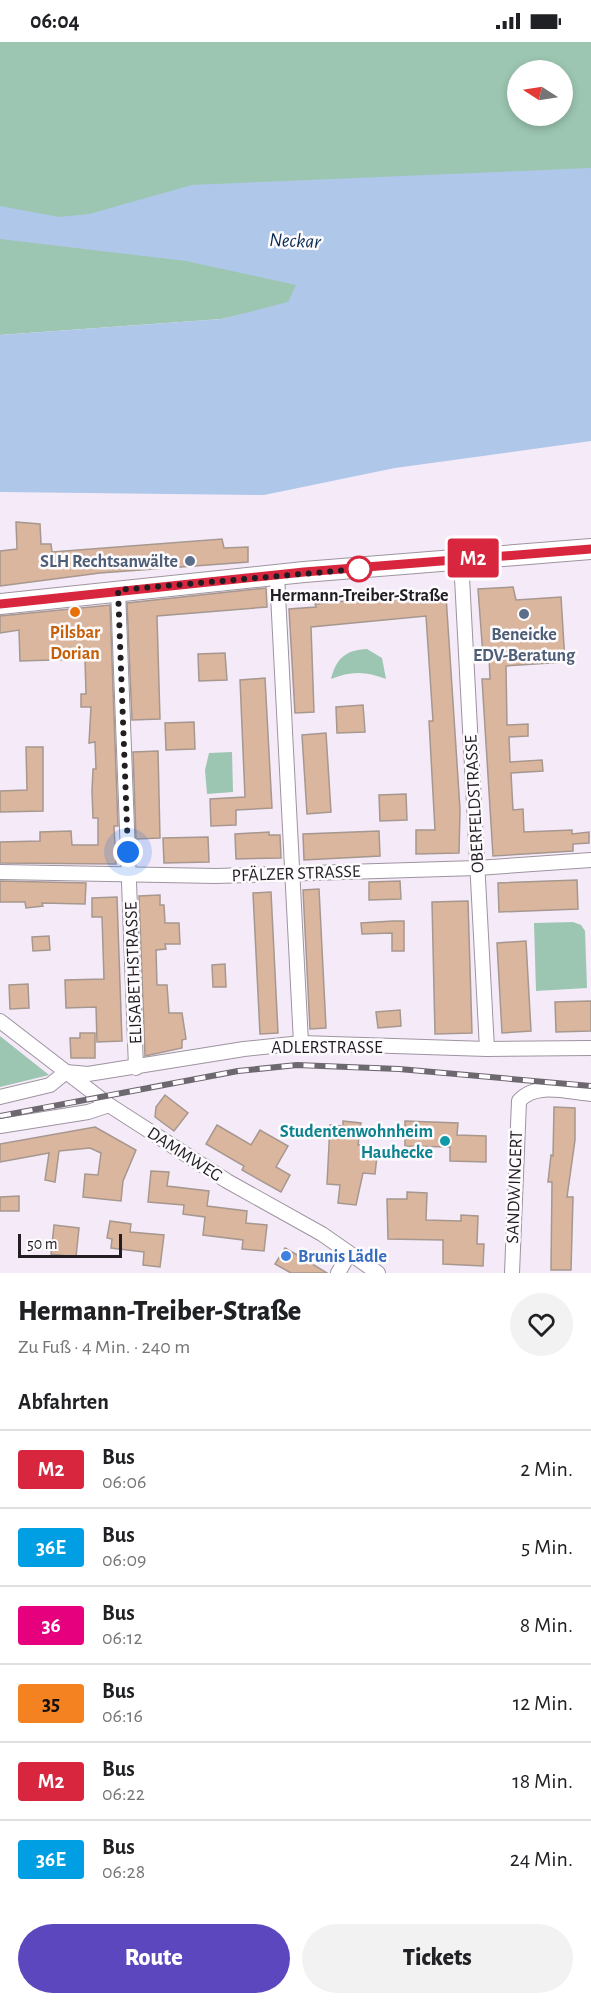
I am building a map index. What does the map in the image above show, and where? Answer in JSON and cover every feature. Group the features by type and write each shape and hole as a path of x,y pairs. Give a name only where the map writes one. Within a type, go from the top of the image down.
{"street":[{"path":"0,604 276,575 591,549"},
{"name":"OBERFELDSTRASSE","path":"461,559 487,1050"},
{"path":"276,575 300,1043"},
{"name":"ELISABETHSTRASSE","path":"118,590 136,1068"},
{"name":"PFÄLZER STRASSE","path":"0,872 216,876 477,868 591,860"},
{"name":"DAMMWEG","path":"0,1021 106,1105 227,1181 321,1234 378,1273"},
{"name":"ADLERSTRASSE","path":"66,1072 88,1074 244,1049 300,1043 487,1050 591,1048"},
{"path":"0,1097 50,1086 66,1072"},
{"name":"SANDWINGERT","path":"512,1273 519,1101 526,1093 534,1090 591,1094"},
{"path":"0,1126 106,1105"},
{"path":"338,1273 348,1254"}],"green space":[{"path":"0,42 591,42 591,277 243,314 222,319 0,335"},
{"path":"367,649 382,658 386,679 372,674 358,673 345,674 331,679 336,666 343,657 353,651"},
{"path":"232,752 233,792 207,794 205,770 209,753"},
{"path":"573,922 581,925 585,931 587,988 536,991 534,923"},
{"path":"0,1036 49,1075 0,1087"}],"water":[{"name":"Neckar","path":"591,168 591,441 395,468 264,495 0,492 0,335 222,319 288,302 296,285 186,261 0,239 0,206 59,217 89,214 192,185"}],"building":[{"path":"16,522 40,524 41,544 51,544 52,552 222,539 224,548 248,547 248,562 100,573 0,586 0,551 17,549"},
{"path":"513,587 516,600 561,597 565,662 506,666 507,725 528,724 528,736 509,737 510,762 542,760 543,771 511,773 513,810 523,809 524,832 572,830 572,834 589,832 589,843 573,844 573,851 493,856 482,679 490,679 489,656 483,656 478,589"},
{"path":"266,588 267,607 157,616 160,719 132,720 127,603"},
{"path":"419,594 419,598 446,596 460,809 459,853 416,854 416,830 435,830 429,721 433,721 426,616 311,627 314,712 295,713 289,609 316,607 315,604"},
{"path":"110,605 118,826 114,826 116,864 0,863 0,842 40,841 40,832 71,831 72,845 98,845 98,818 93,818 93,769 96,769 95,742 89,743 91,707 81,707 81,694 86,694 85,659 20,661 19,630 0,633 0,616"},
{"path":"225,653 227,680 199,681 198,654"},
{"path":"265,678 272,808 236,810 236,825 211,826 210,799 245,797 240,680"},
{"path":"363,705 365,732 337,733 336,707"},
{"path":"194,722 195,749 166,750 165,723"},
{"path":"326,733 331,812 307,814 302,735"},
{"path":"26,747 43,747 43,811 0,812 0,791 27,790"},
{"path":"158,751 160,838 136,839 133,752"},
{"path":"406,794 407,820 380,821 379,795"},
{"path":"379,831 380,856 304,860 303,834"},
{"path":"269,832 269,835 280,835 281,858 236,859 235,834"},
{"path":"208,837 209,862 164,863 163,838"},
{"path":"577,880 578,909 499,912 498,883"},
{"path":"0,881 86,883 85,904 42,903 43,906 26,908 25,902 0,902"},
{"path":"400,881 401,899 369,900 369,882"},
{"path":"319,889 326,1028 310,1029 303,890"},
{"path":"271,892 278,1033 260,1034 253,893"},
{"path":"160,895 160,905 164,905 165,923 179,923 180,944 165,944 166,949 156,950 157,985 167,985 169,1013 182,1013 186,1039 182,1040 182,1048 145,1056 139,896"},
{"path":"117,897 122,1041 97,1042 96,1007 66,1008 65,980 104,979 102,917 92,917 92,898"},
{"path":"468,901 472,1033 435,1034 432,902"},
{"path":"404,921 404,951 392,951 392,933 362,934 361,923"},
{"path":"49,936 50,950 33,951 32,937"},
{"path":"526,941 531,1031 502,1033 497,943"},
{"path":"225,964 226,987 213,987 212,965"},
{"path":"28,984 29,1008 10,1009 9,985"},
{"path":"591,1001 591,1031 556,1032 555,1002"},
{"path":"400,1010 401,1026 378,1028 376,1012"},
{"path":"80,1033 95,1033 95,1058 71,1058 70,1038 80,1038"},
{"path":"165,1095 188,1113 174,1131 155,1117 156,1107"},
{"path":"554,1107 575,1108 575,1140 567,1197 573,1197 571,1270 551,1270 552,1182 548,1182 551,1155 553,1156"},
{"path":"343,1121 361,1123 358,1145 362,1145 361,1155 377,1156 375,1174 363,1173 356,1205 338,1203 340,1185 327,1184 330,1125 343,1126"},
{"name":"Studentenwohnheim Hauhecke","path":"405,1121 458,1123 457,1135 486,1136 486,1162 450,1161 450,1147 405,1146"},
{"path":"217,1125 251,1145 260,1130 288,1146 276,1167 290,1175 281,1192 242,1170 244,1166 206,1144"},
{"path":"95,1127 136,1150 123,1181 121,1201 83,1197 85,1174 98,1175 101,1153 90,1148 59,1151 55,1182 45,1180 49,1153 0,1162 0,1144"},
{"path":"151,1171 169,1172 167,1186 209,1191 207,1206 247,1211 246,1223 267,1225 264,1251 242,1249 243,1240 203,1235 205,1217 183,1214 184,1205 148,1202"},
{"path":"407,1192 427,1193 426,1220 461,1221 461,1215 478,1216 477,1244 484,1244 483,1266 443,1264 443,1240 388,1239 387,1199 407,1199"},
{"path":"19,1196 19,1211 0,1211 0,1197"},
{"path":"110,1221 131,1224 130,1232 164,1235 160,1267 143,1265 144,1252 111,1248 112,1239 107,1238"},
{"path":"54,1225 79,1228 76,1257 51,1254"},
{"path":"285,1248 327,1273 291,1273 275,1264"}],"railway":[{"path":"0,1116 238,1071 297,1065 399,1069 591,1086"}],"bus line":[{"name":"M2","path":"0,604 304,572 591,549"}],"place":[{"name":"SLH Rechtsanwälte","path":"190,561"},
{"name":"Hermann-Treiber-Straße","path":"359,569"},
{"name":"Pilsbar Dorian","path":"75,612"},
{"name":"Beneicke EDV-Beratung","path":"524,614"},
{"name":"Studentenwohnheim Hauhecke","path":"445,1141"},
{"name":"Brunis Lädle","path":"286,1256"}],"route":[{"path":"128,852 118,590 359,569"}]}
